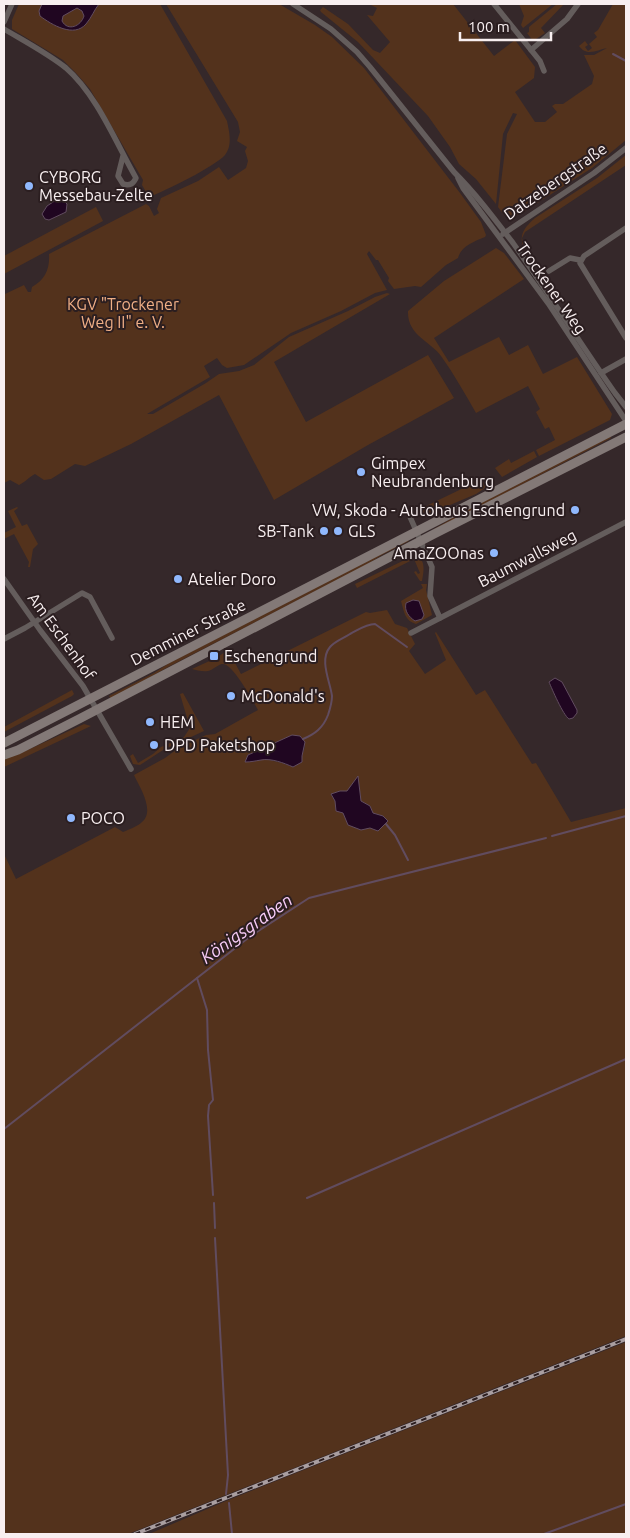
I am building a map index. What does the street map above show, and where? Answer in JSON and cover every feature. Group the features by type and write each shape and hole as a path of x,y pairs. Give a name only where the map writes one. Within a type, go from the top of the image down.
{"main road":[{"name":"Demminer Straße","path":"4,743 626,422"},
{"name":"Demminer Straße","path":"4,755 18,750 96,710 421,540 626,436"}],"street":[{"path":"4,22 12,4"},
{"name":"Trockener Weg","path":"293,4 331,29 356,52 454,172 468,185 505,233 626,407"},
{"path":"494,4 540,61 544,71"},
{"path":"531,50 567,19 578,4"},
{"path":"4,29 56,61 74,76 94,103 136,178 133,183 127,186 123,184 118,176 123,156"},
{"name":"Datzebergstraße","path":"499,236 594,173 626,148"},
{"name":"Trockener Weg","path":"454,172 463,188 548,303 626,422"},
{"path":"580,260 626,228"},
{"path":"549,270 570,258 580,260"},
{"path":"580,260 581,268 626,338"},
{"path":"601,373 626,359"},
{"path":"407,510 432,568 430,596 440,618"},
{"name":"Baumwallsweg","path":"411,633 626,522"},
{"name":"Am Eschenhof","path":"4,579 77,679 96,710"},
{"path":"4,639 78,594 84,593 90,597 112,638"},
{"path":"96,710 131,769"}],"green space":[{"path":"19,4 160,4 227,121 230,142 225,155 200,172 149,197 142,185 143,180 90,89 63,60 12,29 12,20"},
{"name":"KGV \"Trockener Weg II\" e. V.","path":"166,4 279,4 332,37 364,68 460,193 481,222 486,235 465,247 458,258 446,265 421,287 394,289 378,260 369,251 367,254 387,290 375,293 341,311 291,333 244,365 227,368 217,358 204,366 210,377 147,414 153,414 219,374 239,371 254,365 289,337 375,297 387,293 390,294 274,362 306,422 428,355 454,398 368,445 274,500 219,395 131,444 85,466 75,464 51,479 44,480 35,474 19,485 10,480 4,483 4,292 5,294 24,285 28,292 31,292 32,287 46,274 49,254 146,204 154,216 159,213 157,209 161,198 198,181 219,167 228,180 246,168 248,161 245,151 247,147 237,141 240,132 238,122"},
{"path":"369,4 453,4 494,56 515,40 535,67 534,78 515,92 535,122 545,122 557,112 552,106 563,104 592,84 594,76 584,55 594,55 607,48 589,52 579,46 585,41 588,45 585,47 588,51 592,48 589,44 597,37 594,33 598,30 613,4 626,4 626,140 592,168 520,214 512,217 504,215 498,207 507,134 517,114 513,113 503,134 496,204 476,179 459,164 450,147 428,116 358,42 320,10 323,7 348,24 373,50 380,53 390,42 367,15 373,16 377,8"},
{"path":"519,4 553,4 523,28 521,25 524,16"},
{"path":"557,4 564,4 541,28 545,33 533,41 527,33 529,32 529,27"},
{"path":"626,155 626,165 525,232 522,238 528,225 535,218 597,178"},
{"path":"96,207 103,221 4,274 4,256"},
{"path":"496,248 504,253 524,279 434,338 449,362 499,337 509,355 528,345 543,374 577,357 612,414 610,420 539,456 536,450 555,440 549,427 545,429 536,412 540,409 528,386 476,413 441,356 415,332 409,319 408,311 444,281"},
{"path":"610,436 611,438 434,529 466,510"},
{"path":"534,451 537,457 502,477 495,468 509,459 511,463"},
{"path":"478,481 488,486 476,494 424,516 422,508"},
{"path":"17,507 14,511 22,526 27,524 38,544 33,549 30,567 28,567 29,562 14,534 4,539 4,533 16,527 8,511"},
{"path":"408,540 366,565 170,666 111,699 109,696 154,673 169,663"},
{"path":"415,555 423,562 422,581 414,572 420,573 414,559 357,588 355,584"},
{"path":"421,584 427,584 426,590 432,615 416,624 407,618 401,601 423,588"},
{"path":"387,610 395,624 407,628 415,644 409,651 425,674 446,660 436,632 476,695 485,690 532,764 536,763 571,822 626,808 626,1336 128,1534 4,1534 4,854 16,879 115,827 123,832 137,826 145,818 147,806 134,775 165,758 180,747 206,735 215,734 258,710 242,683 226,665 222,664 206,671 192,669 228,650 241,674 366,612","holes":["292,735 300,736 305,747 302,756 293,767 248,755","358,777 361,801 370,806 373,813 383,816 348,825 343,813 336,810 335,801 331,795 347,792"]},
{"path":"72,690 74,694 72,696 4,732 4,727"},
{"path":"183,693 204,731 163,750 140,765 133,764 130,756 133,754 138,763 161,747 184,737 190,728 180,694"},
{"path":"84,724 91,726 4,767 4,758 19,754"},
{"path":"626,1342 626,1534 149,1534 226,1501"}],"shaded area":[{"path":"42,4 99,4 86,24 75,30 63,29 51,23 40,16 39,11","holes":["77,8 82,11 84,16 77,25 71,27 62,21 63,16"]},
{"path":"59,198 67,204 66,212 49,220 45,219 42,214 47,206"},
{"path":"413,600 419,601 424,615 422,619 415,621 406,611 406,603"},
{"path":"555,678 562,682 577,710 573,718 569,719 567,717 549,682"},
{"path":"292,735 300,736 305,742 302,762 293,767 282,762 269,760 245,762 248,755"},
{"path":"358,776 361,801 370,806 373,813 383,816 388,821 378,831 370,828 361,830 348,825 343,813 336,811 335,801 331,794 347,791"}],"waterway":[{"path":"613,54 626,61"},
{"path":"303,739 315,733 321,727 326,720 331,704 332,696 325,658 332,645 368,625 375,624 407,647"},
{"name":"Königsgraben","path":"552,836 626,816"},
{"path":"386,824 395,835 408,860"},
{"name":"Königsgraben","path":"4,1129 252,935 309,898 546,838"},
{"path":"197,978 207,1010 208,1050 213,1100 209,1105 208,1116 213,1195"},
{"path":"307,1198 626,1059"},
{"path":"214,1203 215,1228"},
{"path":"215,1238 228,1475 226,1494"},
{"path":"229,1503 232,1534"},
{"path":"544,1534 626,1504"}],"railway":[{"path":"135,1534 626,1339"}],"place":[{"name":"CYBORG Messebau-Zelte","path":"29,186"},
{"name":"Gimpex Neubrandenburg","path":"361,472"},
{"name":"VW, Skoda - Autohaus Eschengrund","path":"575,510"},
{"name":"SB-Tank","path":"324,531"},
{"name":"GLS","path":"338,531"},
{"name":"AmaZOOnas","path":"494,553"},
{"name":"Atelier Doro","path":"178,579"},
{"name":"Eschengrund","path":"214,656"},
{"name":"McDonald's","path":"231,696"},
{"name":"HEM","path":"150,722"},
{"name":"DPD Paketshop","path":"154,745"},
{"name":"POCO","path":"71,818"}]}
